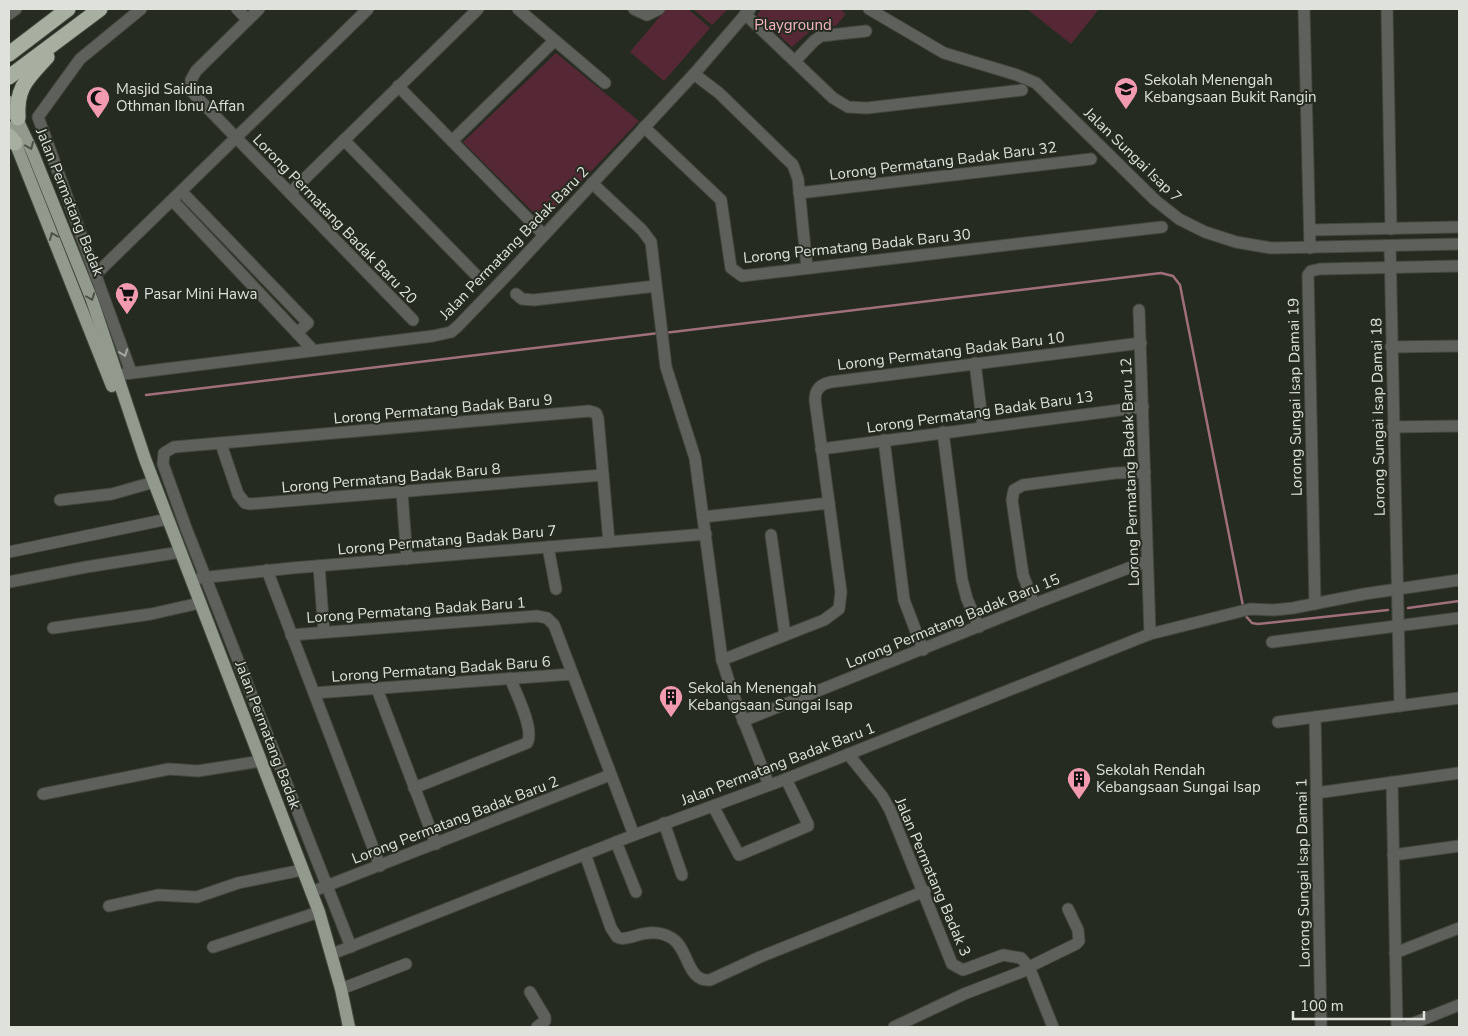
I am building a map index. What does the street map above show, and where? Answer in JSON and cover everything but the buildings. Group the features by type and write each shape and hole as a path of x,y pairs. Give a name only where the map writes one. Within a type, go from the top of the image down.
{"highway":[{"path":"9,43 54,9"},
{"path":"9,54 68,9"},
{"path":"9,77 100,9"},
{"path":"13,122 21,87 74,29"}],"main road":[{"name":"Jalan Permatang Badak","path":"9,102 13,122 92,300 113,375"},
{"name":"Jalan Permatang Badak","path":"13,122 12,139 113,375 319,912 332,954 349,1027"}],"street":[{"path":"131,372 38,117 80,59 141,9"},
{"path":"237,9 248,20"},
{"name":"Lorong Permatang Badak Baru 20","path":"259,9 196,71 190,85 194,96 413,320"},
{"path":"95,275 368,9"},
{"path":"290,193 478,9"},
{"path":"518,9 605,83"},
{"path":"634,9 647,15 659,9"},
{"name":"Jalan Sungai Isap 7","path":"869,9 944,53 1017,75 1036,83 1155,200 1191,226 1220,238 1253,246 1310,248 1459,244"},
{"path":"1304,9 1310,248"},
{"path":"1387,9 1391,229"},
{"path":"748,12 795,61 834,98 848,107 856,108 1022,90"},
{"name":"Jalan Permatang Badak Baru 2","path":"113,375 432,336 451,332 644,128 748,12"},
{"path":"795,61 821,36 866,31"},
{"path":"452,141 554,41"},
{"path":"694,74 719,93 788,159 796,171 807,268"},
{"path":"398,86 544,235"},
{"name":"Lorong Permatang Badak Baru 30","path":"644,128 721,200 730,263 734,271 742,276 1162,227"},
{"path":"344,140 476,275"},
{"name":"Lorong Permatang Badak Baru 32","path":"799,193 1091,159"},
{"path":"592,183 647,236 652,249 666,367 695,458 722,660 743,721 769,785"},
{"path":"182,192 308,323 297,333"},
{"path":"173,201 313,350"},
{"path":"1310,230 1459,227"},
{"name":"Lorong Sungai Isap Damai 18","path":"1390,246 1400,706"},
{"path":"1390,267 1459,266"},
{"name":"Lorong Sungai Isap Damai 19","path":"1315,604 1308,275 1315,269 1390,267"},
{"path":"516,294 522,299 534,300 656,286"},
{"name":"Lorong Permatang Badak Baru 12","path":"1140,310 1150,634"},
{"name":"Lorong Permatang Badak Baru 10","path":"722,660 830,617 836,614 841,604 841,592 815,400 815,394 821,386 831,382 1141,343"},
{"path":"1391,347 1459,346"},
{"path":"975,363 983,426"},
{"name":"Lorong Permatang Badak Baru 13","path":"821,449 983,426 1143,407"},
{"name":"Lorong Permatang Badak Baru 9","path":"206,577 163,464 164,453 174,448 589,411 596,413 598,418 609,542"},
{"path":"1393,427 1459,426"},
{"path":"943,432 962,580 979,627"},
{"path":"884,440 904,600 922,650"},
{"name":"Lorong Permatang Badak Baru 8","path":"221,444 238,494 245,503 257,504 603,475"},
{"path":"1034,604 1023,575 1012,500 1014,490 1023,485 1116,473 1145,472"},
{"path":"60,500 112,494 154,482"},
{"path":"402,493 407,558"},
{"path":"703,517 829,503"},
{"path":"9,552 168,519"},
{"name":"Lorong Permatang Badak Baru 7","path":"191,579 267,570 706,534"},
{"path":"771,535 785,636"},
{"path":"548,547 556,589"},
{"path":"9,582 86,566 181,552"},
{"name":"Lorong Permatang Badak Baru 15","path":"743,721 1034,604 1147,561"},
{"path":"319,566 324,632"},
{"path":"267,570 380,866"},
{"path":"206,577 351,947"},
{"name":"Jalan Permatang Badak Baru 1","path":"332,954 634,835 786,779 1150,634 1237,611 1250,609 1274,610 1397,588 1459,580"},
{"path":"53,628 151,614 200,603"},
{"name":"Lorong Permatang Badak Baru 1","path":"292,635 542,616 554,625 634,835"},
{"path":"1272,642 1459,618"},
{"name":"Lorong Permatang Badak Baru 6","path":"314,693 572,674"},
{"path":"414,788 527,743 530,738 529,729 510,678"},
{"path":"377,689 436,844"},
{"path":"1278,722 1459,698"},
{"name":"Lorong Sungai Isap Damai 1","path":"1315,717 1321,1027"},
{"name":"Jalan Permatang Badak 3","path":"848,754 882,796 890,810 925,891 954,967 967,970 1009,954 1021,958 1029,968"},
{"path":"43,794 169,769 198,771 261,761"},
{"path":"1316,793 1459,773"},
{"name":"Lorong Permatang Badak Baru 2","path":"311,892 610,775"},
{"path":"713,806 739,855 808,826 786,779"},
{"path":"1392,782 1397,1027"},
{"path":"664,824 682,875"},
{"path":"616,842 636,892"},
{"path":"1393,855 1459,846"},
{"path":"585,854 611,928 617,937 625,939 650,932 672,938 677,943 695,976 703,980 710,980 760,956 925,891"},
{"path":"109,906 158,895 197,897 247,881 302,870"},
{"path":"894,1027 964,994 1029,968 1076,944 1079,940 1078,930 1068,909"},
{"path":"213,947 319,912"},
{"path":"1395,953 1459,928"},
{"path":"341,989 406,964"},
{"path":"1029,968 1053,1027"},
{"path":"530,992 546,1021 537,1027"},
{"path":"1404,1027 1459,1005"}],"green space":[{"path":"666,9 688,9 710,28 664,81 630,52"},
{"name":"Playground","path":"693,9 728,9 712,25"},
{"name":"Playground","path":"762,9 840,9 846,14 836,26 816,26 792,47 757,15"},
{"path":"1027,9 1099,9 1071,44"},
{"path":"556,53 639,121 543,222 463,142"}],"waterway":[{"path":"664,333 1161,273 1173,276 1180,285 1243,606"},
{"path":"146,395 659,333"},
{"path":"1408,608 1459,601"},
{"path":"1244,614 1252,623 1258,624 1388,610"}],"place":[{"name":"Sekolah Menengah Kebangsaan Bukit Rangin","path":"1126,110"},
{"name":"Masjid Saidina Othman Ibnu Affan","path":"98,119"},
{"name":"Pasar Mini Hawa","path":"127,315"},
{"name":"Sekolah Menengah Kebangsaan Sungai Isap","path":"671,718"},
{"name":"Sekolah Rendah Kebangsaan Sungai Isap","path":"1079,800"}]}
